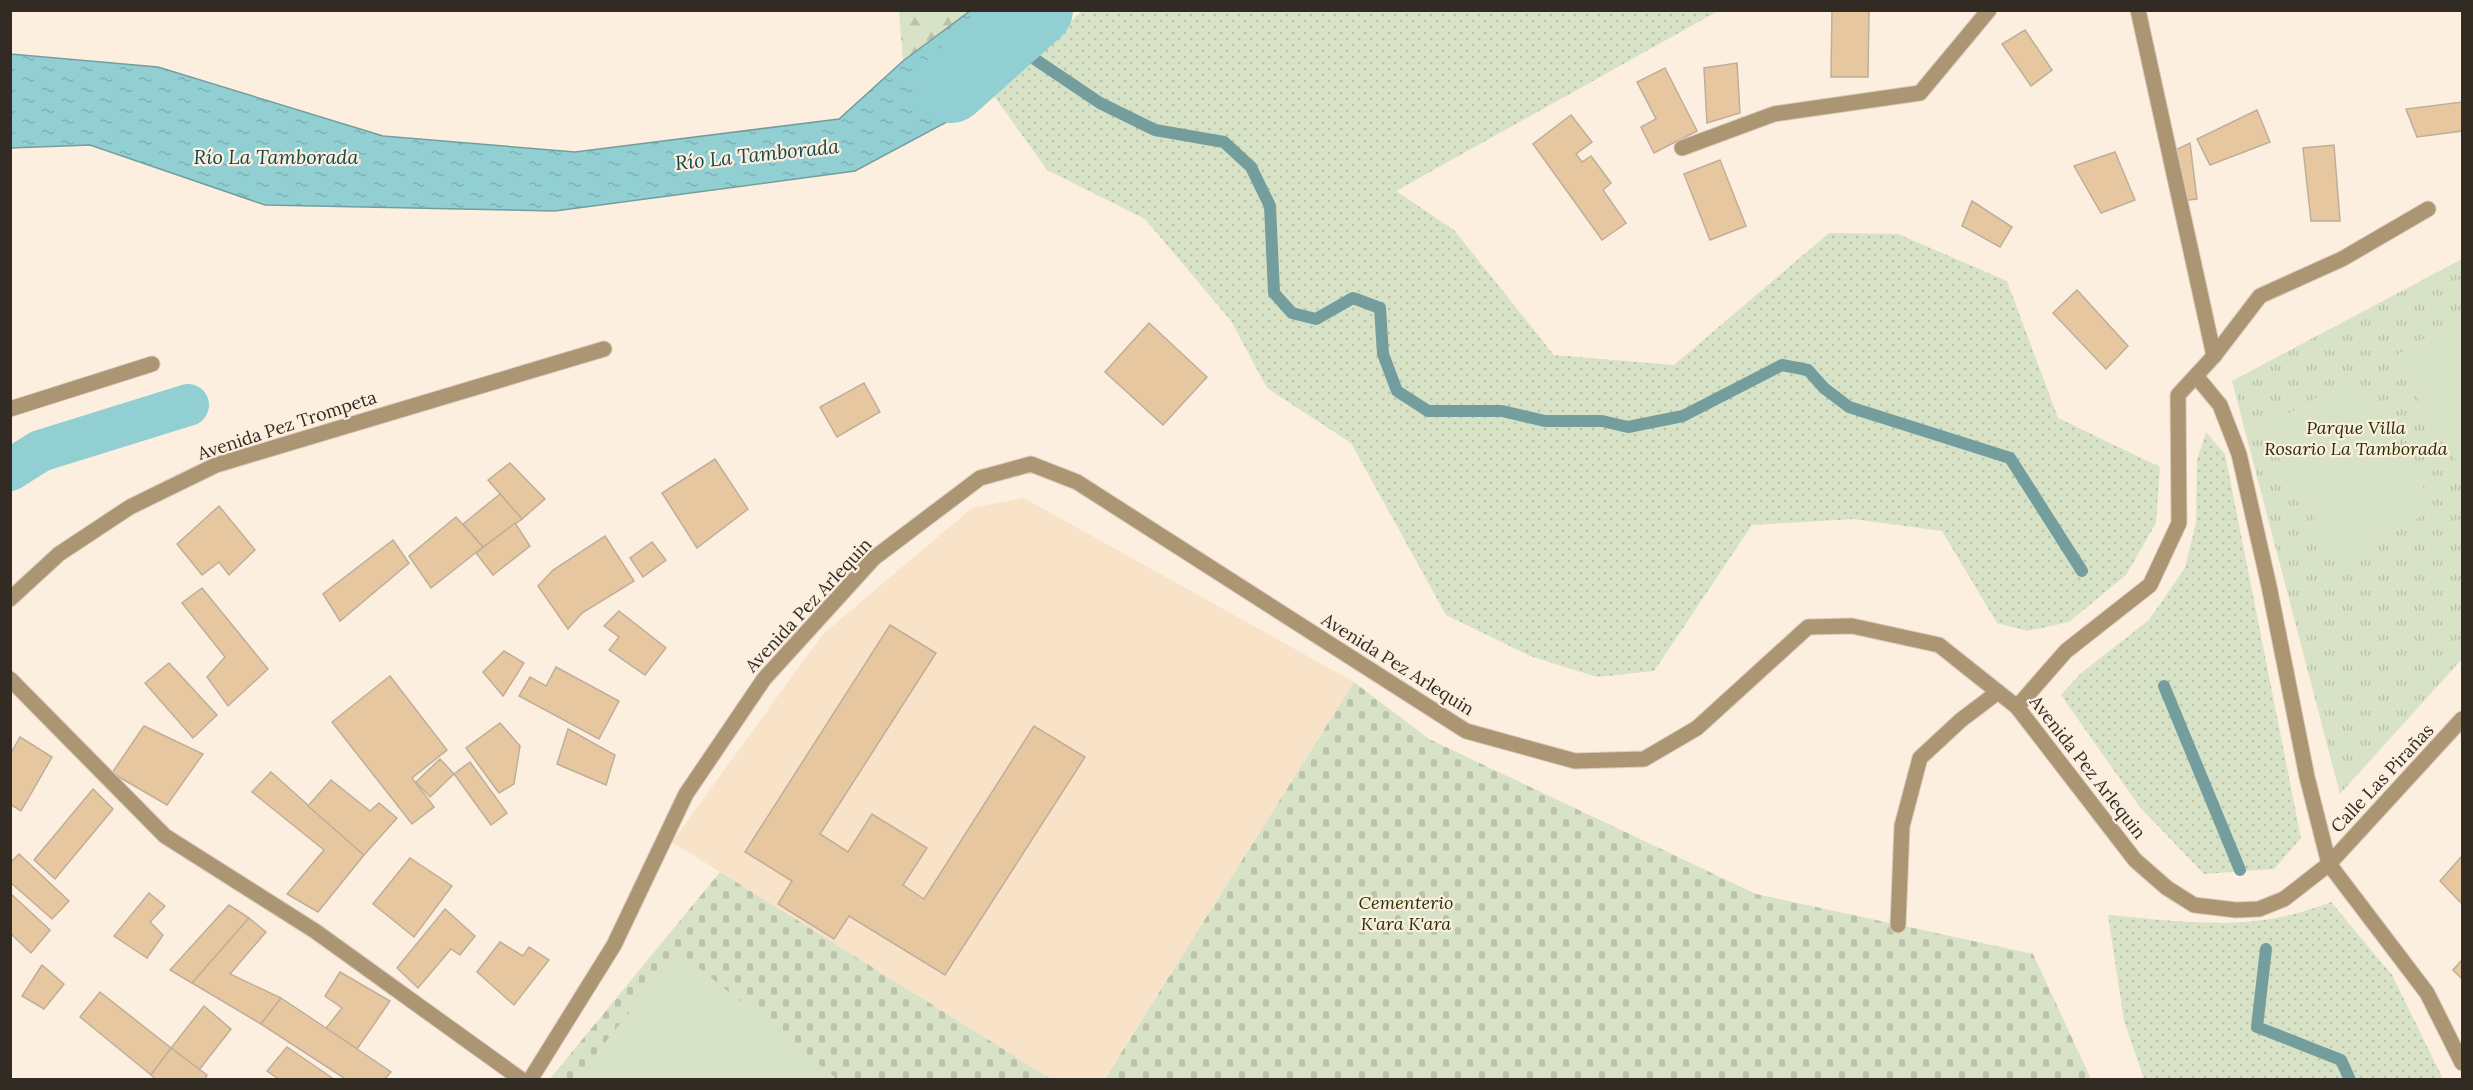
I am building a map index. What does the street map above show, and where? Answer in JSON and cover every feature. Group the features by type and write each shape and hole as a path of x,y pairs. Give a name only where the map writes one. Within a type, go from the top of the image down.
{"street":[{"path":"1682,148 1774,114 1920,93 1989,10"},
{"path":"2138,10 2214,356"},
{"path":"2017,707 2066,651 2150,585 2179,523 2178,395 2214,356 2260,296 2342,259 2428,209"},
{"name":"Avenida Pez Trompeta","path":"10,599 59,554 130,507 216,465 604,348"},
{"path":"10,409 152,364"},
{"path":"2196,376 2220,405 2239,454 2269,586 2307,777 2330,864 2427,993 2463,1063"},
{"name":"Avenida Pez Arlequin","path":"530,1080 614,945 686,794 764,679 874,558 980,478 1031,464 1077,482 1466,731 1575,760 1644,759 1697,728 1808,627 1852,626 1939,645 2017,707 2135,860 2167,888 2194,905 2236,910 2259,909 2284,899 2330,864"},
{"path":"10,679 165,836 315,931 522,1080"},
{"path":"1898,925 1902,826 1920,758 1961,720 1998,692"},
{"name":"Calle Las Pirañas","path":"2330,864 2463,719"}],"shaded area":[{"path":"1024,498 1354,682 1104,1079 1051,1079 672,842 823,634 972,508"}],"green space":[{"path":"899,10 970,11 903,61"},
{"path":"1082,11 1718,11 1396,191 1454,230 1554,355 1674,365 1829,233 1898,234 2007,281 2058,418 2160,467 2156,523 2126,575 2069,622 2027,631 1997,623 1942,531 1853,519 1752,525 1654,671 1597,677 1530,656 1446,615 1351,443 1267,388 1231,321 1145,219 1047,170 992,93"},
{"name":"Parque Villa Rosario La Tamborada","path":"2462,259 2462,659 2340,794 2232,381"},
{"path":"2462,315 2462,471 2394,357"},
{"path":"2355,374 2435,507 2342,564 2262,430"},
{"path":"2206,432 2225,454 2301,838 2274,869 2204,874 2139,806 2061,695 2080,674 2149,620 2185,568 2196,523 2197,460"},
{"name":"Cementerio K'ara K'ara","path":"1354,682 1429,739 1756,894 2033,954 2091,1079 1104,1080"},
{"path":"720,872 1051,1079 549,1080"},
{"path":"2331,902 2392,975 2443,1079 2144,1079 2124,1021 2108,915 2193,922 2247,922 2302,912"},
{"path":"678,951 837,1079 576,1079"}],"water":[{"name":"Río La Tamborada","path":"970,11 1027,11 1016,72 973,108 855,171 555,211 265,205 90,145 11,148 11,54 158,67 383,136 575,152 839,119 903,61"}],"building":[{"path":"1832,10 1869,10 1868,77 1831,77"},
{"path":"2025,30 2052,70 2031,86 2002,44"},
{"path":"1737,63 1740,113 1707,123 1704,68"},
{"path":"1665,68 1697,131 1654,153 1641,127 1656,119 1637,82"},
{"path":"2462,102 2462,131 2417,137 2406,109"},
{"path":"2257,110 2270,142 2210,165 2197,139"},
{"path":"1571,115 1592,142 1576,154 1582,162 1591,156 1611,183 1603,190 1626,223 1602,240 1533,144"},
{"path":"2190,143 2197,199 2180,201 2169,153"},
{"path":"2334,145 2340,221 2311,221 2303,148"},
{"path":"2115,152 2135,200 2101,213 2074,166"},
{"path":"1720,160 1746,226 1710,240 1684,174"},
{"path":"1972,201 2012,227 2000,247 1962,226"},
{"path":"2077,290 2128,346 2106,369 2053,313"},
{"path":"1149,323 1207,377 1163,425 1105,372"},
{"path":"864,383 880,412 837,437 820,407"},
{"path":"715,459 748,509 697,548 662,493"},
{"path":"510,463 545,499 522,519 488,480"},
{"path":"500,494 522,519 483,547 463,524"},
{"path":"219,506 255,550 229,575 219,562 202,575 177,544"},
{"path":"456,517 483,547 431,588 409,556"},
{"path":"515,523 530,546 493,575 476,553"},
{"path":"605,536 634,581 582,613 568,629 538,586 553,570"},
{"path":"393,540 409,563 340,621 323,594"},
{"path":"652,542 666,560 643,577 630,558"},
{"path":"202,588 268,669 228,706 207,677 225,657 182,603"},
{"path":"619,611 666,648 645,675 609,650 619,637 604,626"},
{"path":"890,625 936,653 820,834 848,852 872,814 927,848 903,885 924,899 1034,726 1085,757 945,975 849,916 834,939 778,904 792,881 745,852"},
{"path":"504,651 524,663 503,696 483,672"},
{"path":"169,663 217,715 193,738 145,683"},
{"path":"556,667 619,701 599,739 519,696 530,677 546,686"},
{"path":"390,676 447,750 412,778 434,807 412,824 332,722"},
{"path":"500,723 520,746 514,784 499,793 466,748"},
{"path":"144,726 203,754 167,805 112,773"},
{"path":"568,729 615,755 606,785 557,764"},
{"path":"20,737 52,757 21,811 10,804 10,755"},
{"path":"440,759 454,774 430,797 416,782"},
{"path":"470,762 507,813 491,825 454,774"},
{"path":"271,772 364,855 318,912 287,894 324,850 252,792"},
{"path":"331,780 370,811 379,803 397,818 364,855 308,806"},
{"path":"93,789 113,809 55,879 34,860"},
{"path":"19,854 69,901 52,919 10,882 10,863"},
{"path":"2462,856 2462,904 2440,881"},
{"path":"410,858 452,886 414,937 373,904"},
{"path":"10,893 50,930 31,953 10,933"},
{"path":"149,893 165,906 150,922 163,935 147,958 114,936"},
{"path":"229,905 249,918 192,983 170,970"},
{"path":"445,909 475,936 460,955 451,949 418,988 397,968"},
{"path":"249,918 266,932 230,974 281,998 261,1024 192,983"},
{"path":"500,942 523,956 529,947 549,960 514,1005 477,972"},
{"path":"2462,960 2462,979 2453,970"},
{"path":"42,965 64,984 44,1009 22,996"},
{"path":"340,972 390,1001 357,1049 326,1028 342,1008 325,996"},
{"path":"100,992 171,1048 151,1075 80,1017"},
{"path":"281,998 391,1072 384,1080 347,1080 261,1024"},
{"path":"204,1006 231,1029 199,1070 171,1048"},
{"path":"287,1047 335,1080 280,1080 267,1071"},
{"path":"171,1048 207,1075 205,1080 157,1080 151,1075"}],"waterway":[{"name":"Río La Tamborada","path":"951,87 1037,10"},
{"path":"1008,41 1100,103 1155,130 1224,142 1251,167 1270,206 1274,293 1292,313 1316,319 1353,298 1380,308 1383,354 1397,391 1428,411 1502,411 1545,421 1602,421 1628,427 1683,416 1782,365 1808,370 1824,388 1849,407 2010,458 2082,571"},
{"path":"10,470 40,451 188,405"},
{"path":"2164,686 2240,870"},
{"path":"2266,949 2257,1027 2341,1060 2350,1080"}]}
